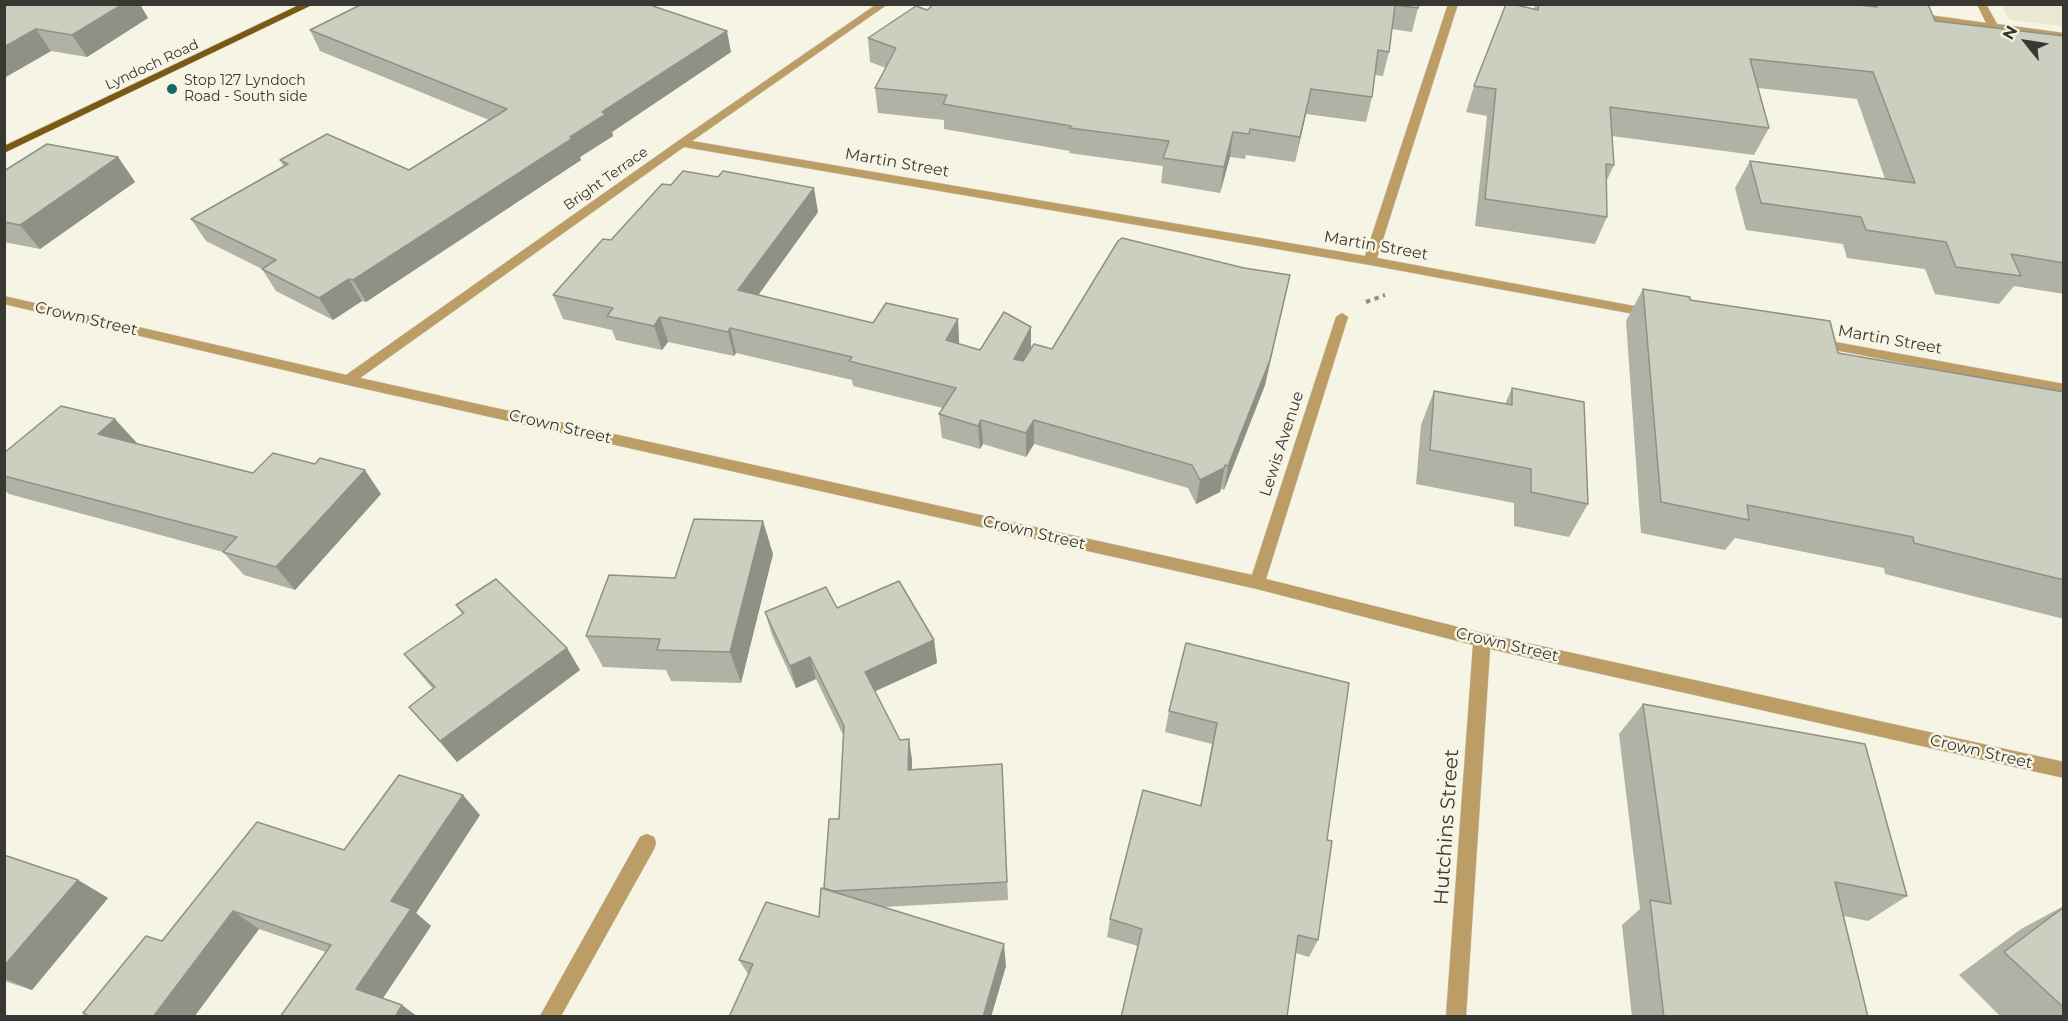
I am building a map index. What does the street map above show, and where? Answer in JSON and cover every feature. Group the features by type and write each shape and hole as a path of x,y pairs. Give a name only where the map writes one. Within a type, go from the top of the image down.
{"main road":[{"name":"Lyndoch Road","path":"4,150 310,4"}],"street":[{"name":"Bright Terrace","path":"348,380 682,143 884,4"},
{"path":"1370,261 1453,4"},
{"path":"1981,4 1992,26"},
{"path":"1900,15 2064,36"},
{"name":"Martin Street","path":"682,143 1370,261 1664,315"},
{"name":"Crown Street","path":"4,300 348,380 1257,583 1482,640 2064,770"},
{"name":"Lewis Avenue","path":"1257,583 1342,317"},
{"name":"Martin Street","path":"1805,341 2064,388"},
{"name":"Hutchins Street","path":"1456,1017 1482,640"},
{"path":"550,1017 647,843"}],"shaded area":[{"path":"2001,5 2063,5 2063,26 2010,20"}],"building":[{"path":"4,4 123,4 72,35 36,29 4,47"},
{"path":"362,4 647,4 727,31 602,112 606,114 570,137 573,138 353,280 349,279 319,298 262,269 276,260 191,219 288,164 280,160 327,134 409,170 507,109 310,30"},
{"path":"934,4 1419,4 1418,8 1395,5 1389,52 1378,50 1372,97 1311,89 1300,137 1250,129 1249,134 1233,132 1224,167 1163,158 1169,141 1070,128 1071,126 943,104 947,95 875,88 896,48 868,38 916,6 927,10"},
{"path":"1506,4 1538,10 1539,4 1849,4 1877,7 1876,4 1928,4 1935,21 2064,36 2064,263 2011,254 2021,276 1956,267 1946,242 1866,230 1861,217 1761,203 1750,161 1915,183 1873,72 1750,59 1769,128 1610,107 1614,165 1606,164 1607,217 1485,199 1496,89 1474,86"},
{"path":"47,144 118,157 20,225 4,222 4,171"},
{"path":"683,171 718,177 723,171 814,188 738,290 873,323 886,303 958,319 946,340 980,350 1004,312 1031,327 1014,359 1023,361 1034,344 1052,349 1122,238 1244,268 1290,275 1270,360 1228,466 1225,465 1224,468 1200,480 1192,465 1034,420 1026,433 981,420 978,426 939,414 956,388 849,361 852,357 730,328 728,332 660,317 654,326 607,316 613,308 553,295 603,239 611,240 662,184 671,185"},
{"path":"1643,289 1690,297 1690,300 1830,321 1838,353 2064,392 2064,580 1914,543 1913,537 1747,505 1749,520 1661,502"},
{"path":"1512,388 1584,402 1588,504 1531,492 1531,469 1430,450 1434,391 1512,405"},
{"path":"61,406 115,419 98,434 253,473 273,453 315,464 320,458 365,470 276,567 223,552 237,537 4,476 4,453"},
{"path":"694,519 763,521 730,652 657,650 660,639 586,636 609,575 675,578"},
{"path":"496,579 567,648 440,741 409,707 435,687 404,654 464,613 456,605"},
{"path":"899,581 934,640 865,672 900,740 909,739 908,770 1002,764 1007,882 833,891 824,888 829,819 839,819 844,726 810,657 790,666 765,612 826,587 837,608"},
{"path":"1186,643 1349,683 1327,840 1332,841 1318,940 1298,935 1287,1017 1121,1017 1142,929 1110,919 1143,790 1201,806 1217,723 1169,711"},
{"path":"1643,704 1865,744 1907,896 1835,882 1868,1017 1664,1017 1650,900 1671,904"},
{"path":"399,775 463,795 391,901 411,909 356,989 402,1005 395,1017 280,1017 331,945 233,911 153,1017 91,1017 83,1013 146,936 162,941 257,822 344,850"},
{"path":"4,855 78,880 4,966"},
{"path":"821,888 1004,944 983,1017 729,1017 753,964 739,960 766,902 819,917"},
{"path":"2064,907 2064,1008 2004,952"}],"place":[{"name":"Stop 127 Lyndoch Road - South side","path":"172,89"}]}
